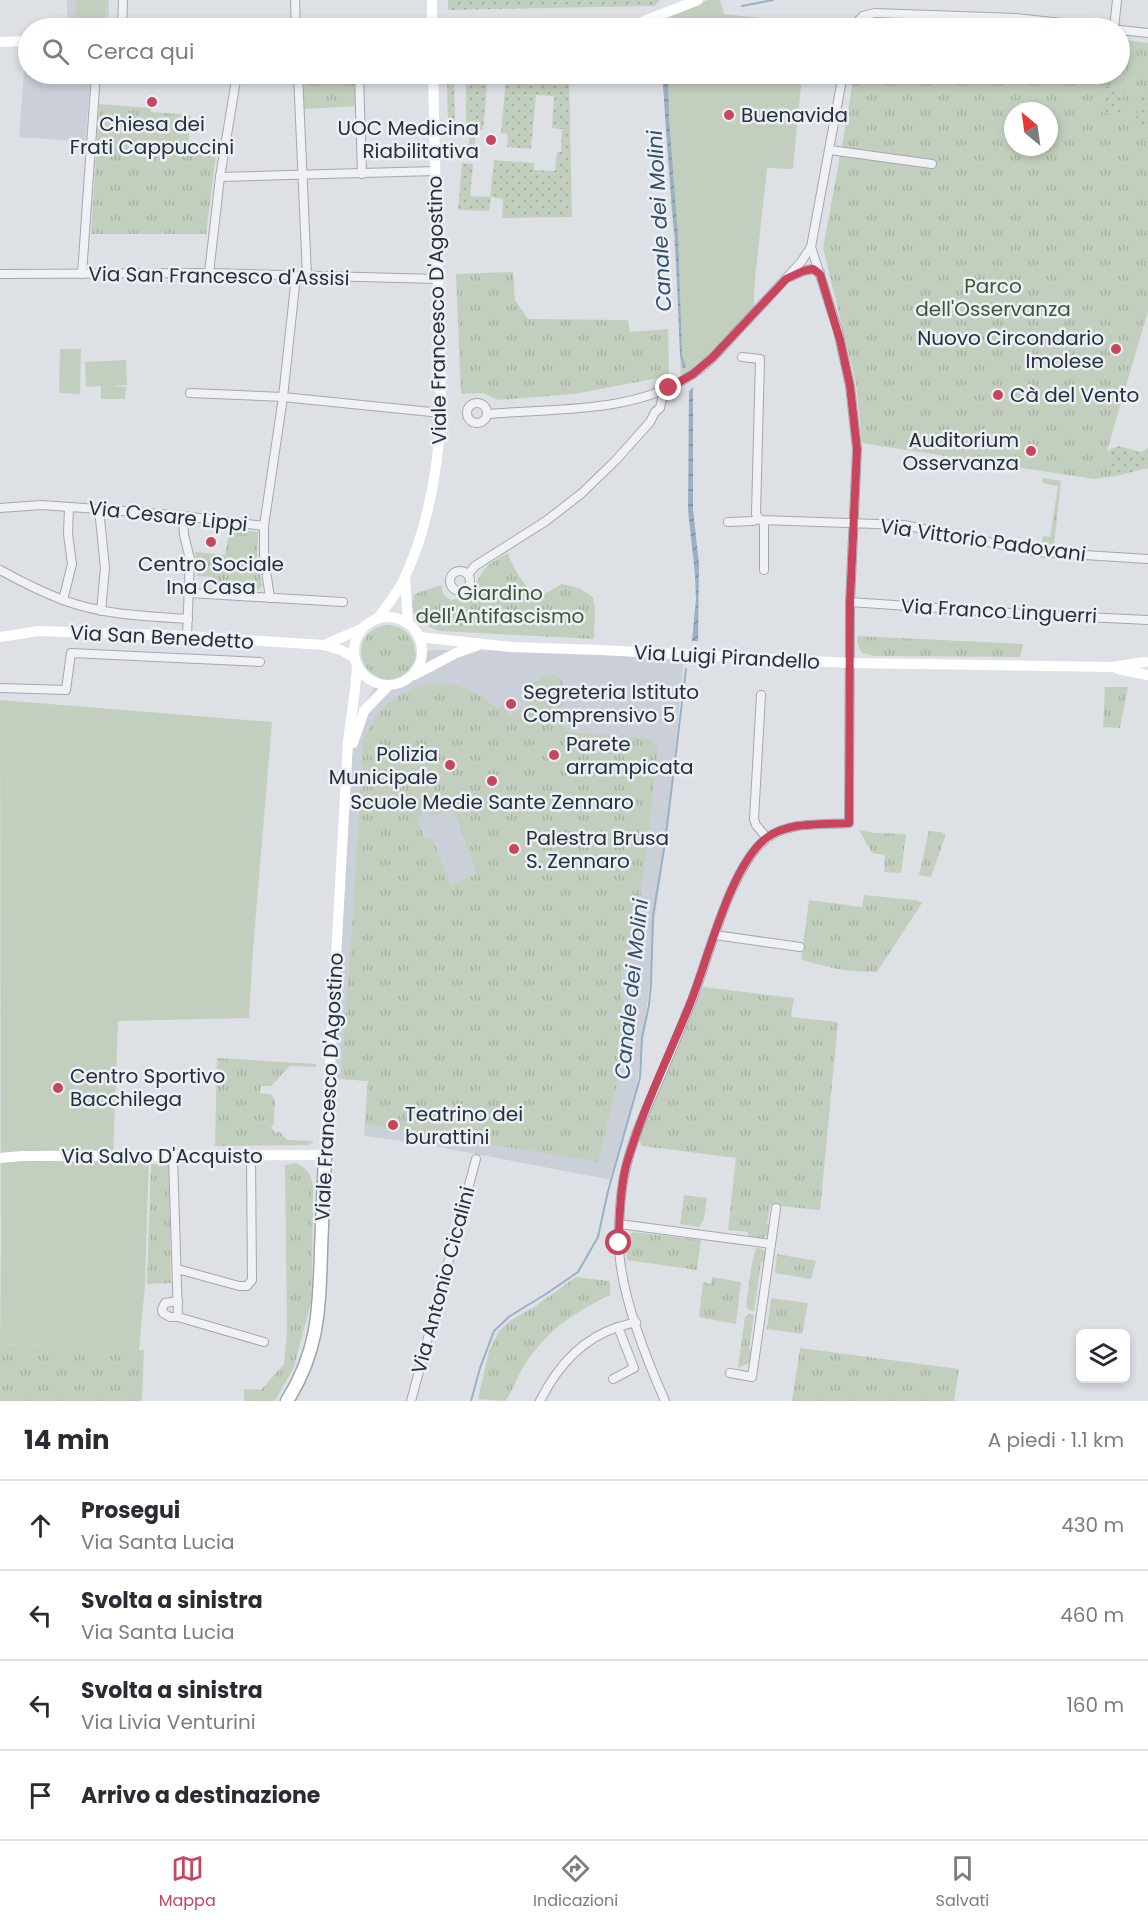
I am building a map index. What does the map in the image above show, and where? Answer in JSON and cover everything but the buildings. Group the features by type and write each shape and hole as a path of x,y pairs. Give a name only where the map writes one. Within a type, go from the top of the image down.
{"main road":[{"name":"Viale Francesco D'Agostino","path":"287,1401 298,1384 314,1340 319,1305 325,1155"}],"street":[{"path":"122,18 123,0"},
{"path":"295,0 296,18"},
{"path":"432,0 432,18"},
{"path":"650,18 698,0"},
{"path":"1115,18 1117,0"},
{"path":"861,18 876,12 1015,18"},
{"path":"1130,31 1148,33"},
{"path":"0,42 18,41"},
{"path":"82,274 95,84"},
{"path":"209,273 220,177 235,84"},
{"path":"298,84 307,276"},
{"path":"359,84 362,174"},
{"name":"Viale Francesco D'Agostino","path":"325,1155 351,713 356,688 355,642 363,628 377,619 405,577 431,498 437,461 441,413 433,84"},
{"path":"488,414 568,410 654,394 693,374 712,358 786,279 811,247 841,84"},
{"path":"830,150 932,164"},
{"path":"220,177 435,171"},
{"path":"665,1401 654,1376 624,1285 619,1243 620,1206 626,1169 636,1133 691,1002 740,873 754,851 767,838 789,828 849,823 850,602 857,449 850,386 838,331 811,247"},
{"path":"786,279 813,269 820,274"},
{"name":"Via San Francesco d'Assisi","path":"0,274 209,273 438,279"},
{"path":"264,526 283,398 296,276"},
{"path":"742,357 760,359 756,514 761,520 764,570"},
{"path":"468,574 475,566 546,521 582,494 650,422 660,408 664,390"},
{"path":"190,393 283,398 441,413"},
{"path":"654,394 655,412"},
{"name":"Via Cesare Lippi","path":"0,508 41,505 183,516 264,526 264,557 270,598"},
{"path":"63,600 72,564 68,534 69,507"},
{"path":"99,509 105,567 101,611"},
{"path":"183,516 184,535 190,559 187,636"},
{"name":"Via Vittorio Padovani","path":"728,522 761,520 904,525 1037,552 1148,559"},
{"path":"0,570 63,600 101,611 188,619"},
{"name":"Viale Francesco D'Agostino","path":"405,577 408,624"},
{"path":"189,593 343,602"},
{"name":"Via Franco Linguerri","path":"850,602 1148,620"},
{"path":"377,619 393,618 408,624 419,637 421,659 408,677"},
{"name":"Via San Benedetto","path":"324,645 363,628"},
{"name":"Via San Benedetto","path":"0,637 38,631 187,636 324,645 341,650 356,662"},
{"name":"Via Luigi Pirandello","path":"419,637 485,645 850,663 1112,667 1146,661 1144,669 1147,676"},
{"name":"Via Luigi Pirandello","path":"408,677 470,647 485,645"},
{"path":"0,688 66,690 71,653 260,662"},
{"path":"356,662 367,678 389,685"},
{"name":"Via Luigi Pirandello","path":"1112,667 1147,676"},
{"name":"Viale Francesco D'Agostino","path":"348,767 364,711 389,685 408,677"},
{"path":"760,695 754,819 767,838"},
{"path":"351,713 364,711"},
{"path":"715,935 800,947"},
{"name":"Via Salvo D'Acquisto","path":"0,1158 325,1155"},
{"path":"173,1156 178,1317"},
{"path":"177,1269 239,1286 247,1286 252,1280 252,1156"},
{"name":"Via Antonio Cicalini","path":"411,1401 476,1159"},
{"path":"730,1373 752,1377 776,1208"},
{"path":"619,1224 771,1244"},
{"path":"178,1300 165,1303 162,1309 166,1316 178,1317 264,1342"},
{"path":"540,1401 566,1360 594,1337 636,1322"},
{"path":"613,1379 634,1368 618,1328"}],"shaded area":[{"path":"67,0 109,0 109,18 67,18"},
{"path":"23,84 90,84 85,142 19,137"},
{"path":"435,650 561,651 684,660 666,838 654,924 652,965 636,1092 612,1180 418,1143 364,1136 368,1081 341,1079 328,1088 353,737 367,701 392,655"}],"green space":[{"path":"76,0 107,0 106,18 75,18"},
{"path":"448,0 660,0 655,6 448,10"},
{"path":"708,0 720,0 724,14 761,18 660,18"},
{"name":"Parco dell'Osservanza","path":"1130,40 1148,43 1148,311 1107,451 1116,476 1094,479 862,443 856,384 823,248 852,84 1130,84"},
{"path":"303,84 355,84 356,106 304,109"},
{"path":"447,84 454,84 455,127 454,132 448,132"},
{"path":"466,84 487,84 483,130 476,130 474,154 468,153 470,129 466,128"},
{"path":"505,84 569,84 572,217 502,218 503,199 491,197 489,211 458,210 462,163 473,164 470,196 490,197 494,160 534,163 534,170 555,171 557,152 561,152 562,129 552,128 554,96 536,95 531,149 507,147 508,134 501,133"},
{"path":"664,84 801,84 793,169 767,168 755,279 753,321 696,375 681,383 678,295"},
{"path":"1106,86 1125,89 1120,116 1101,112"},
{"path":"1142,92 1148,93 1148,127 1135,124"},
{"path":"99,104 151,108 151,112 191,115 187,154 216,155 206,234 91,234"},
{"path":"513,272 515,300 528,319 628,320 630,332 668,329 669,376 574,394 498,400 483,393 461,394 456,274"},
{"path":"60,349 81,349 80,394 59,393"},
{"path":"126,360 127,385 112,386 126,387 125,399 101,399 101,386 86,387 85,362"},
{"path":"1118,446 1141,452 1148,448 1148,468 1116,476 1107,451"},
{"path":"1043,478 1061,481 1054,545 1042,543 1043,536 1050,537 1058,486 1042,483"},
{"path":"230,529 258,532 257,558 262,586 259,589 214,586 213,577 197,576 195,552 225,555"},
{"name":"Giardino dell'Antifascismo","path":"508,553 518,575 534,594 544,594 562,584 579,588 593,597 594,639 439,631 421,622 414,614 412,602 414,594 441,585 444,595 451,600 466,596 474,588 487,566"},
{"path":"388,625 398,627 407,633 413,642 415,652 413,662 407,671 398,677 388,679 378,677 369,671 363,662 361,652 363,642 369,633 378,627"},
{"path":"858,636 1023,644 1020,657 875,656 862,653 857,642"},
{"path":"555,675 561,679 564,689 562,725 570,732 651,739 658,749 634,952 622,970 621,997 629,1010 621,1067 598,1162 365,1124 368,1081 341,1079 363,743 369,728 378,714 395,699 427,685 450,684 461,687 498,708 502,705 510,716 534,700 526,689 543,676","holes":["429,808 432,817 453,809 477,874 450,885 432,837 425,839 417,819 423,816 421,811"]},
{"path":"1105,687 1128,687 1120,728 1103,727"},
{"name":"Centro Sportivo Bacchilega","path":"0,700 272,722 249,1018 118,1021 113,1155 149,1155 145,1285 139,1350 0,1344"},
{"path":"859,830 906,834 901,873 884,872 885,855 872,853"},
{"path":"929,831 945,834 931,877 919,875"},
{"path":"864,895 916,900 922,903 877,972 838,969 801,959 809,900 862,907"},
{"path":"703,987 794,998 791,1017 838,1022 820,1210 770,1205 767,1223 770,1226 768,1234 763,1238 749,1236 747,1232 728,1230 736,1158 642,1146 638,1140"},
{"path":"217,1058 316,1064 316,1067 290,1066 271,1086 261,1086 260,1093 271,1094 275,1100 274,1124 271,1127 276,1134 279,1131 287,1140 314,1141 309,1145 215,1146"},
{"path":"296,1163 308,1172 313,1186 311,1302 294,1367 275,1401 244,1401 244,1389 261,1390 284,1364 287,1333 285,1165"},
{"path":"151,1164 169,1164 171,1283 147,1284"},
{"path":"684,1195 707,1198 704,1219 699,1227 680,1224"},
{"path":"633,1232 701,1240 697,1270 627,1260 625,1238"},
{"path":"756,1248 763,1249 766,1253 761,1263 754,1311 749,1310 746,1306"},
{"path":"777,1254 816,1261 811,1279 775,1273"},
{"path":"576,1277 610,1281 610,1295 573,1316 543,1341 525,1364 505,1401 478,1399 489,1351 499,1331 511,1320 534,1307"},
{"path":"712,1277 741,1282 736,1324 699,1317 703,1282 711,1284"},
{"path":"771,1298 808,1303 802,1334 767,1329"},
{"path":"749,1314 754,1315 749,1349 752,1352 751,1362 738,1368 745,1317"},
{"path":"0,1344 144,1350 142,1401 0,1401"},
{"path":"800,1348 959,1369 954,1401 792,1401"}],"water":[{"path":"663,84 668,84 678,236 682,355 686,367 683,368 680,355 675,237"},
{"path":"693,387 693,509 699,564 698,641 692,641 696,599 688,510 689,391"}],"waterway":[{"name":"Canale dei Molini","path":"742,6 773,0"},
{"name":"Canale dei Molini","path":"471,1401 494,1331 510,1316 578,1272 598,1237 608,1191 640,1078 642,1038 651,984 653,916 665,843 686,669"}],"place":[{"name":"Chiesa dei Frati Cappuccini","path":"152,102"},
{"name":"Buenavida","path":"729,115"},
{"name":"UOC Medicina Riabilitativa","path":"491,140"},
{"name":"Nuovo Circondario Imolese","path":"1116,349"},
{"name":"Cà del Vento","path":"998,395"},
{"name":"Auditorium Osservanza","path":"1031,451"},
{"name":"Centro Sociale Ina Casa","path":"211,542"},
{"name":"Segreteria Istituto Comprensivo 5","path":"511,704"},
{"name":"Parete arrampicata","path":"554,755"},
{"name":"Polizia Municipale","path":"450,765"},
{"name":"Scuole Medie Sante Zennaro","path":"492,781"},
{"name":"Palestra Brusa S. Zennaro","path":"514,849"},
{"name":"Centro Sportivo Bacchilega","path":"58,1088"},
{"name":"Teatrino dei burattini","path":"393,1125"}],"route":[{"path":"619,1243 620,1206 626,1169 636,1133 691,1002 740,873 760,844 781,830 849,823 850,602 857,449 850,386 838,331 820,274 813,269 786,279 712,358 693,374 669,388"}]}
